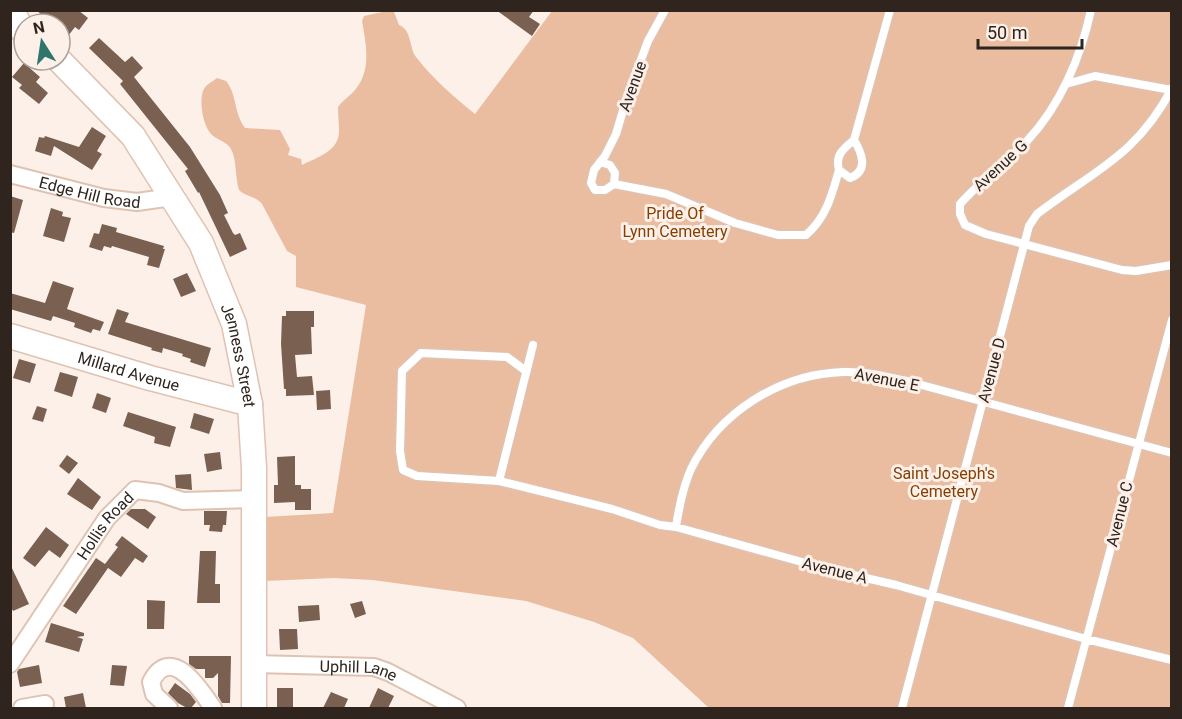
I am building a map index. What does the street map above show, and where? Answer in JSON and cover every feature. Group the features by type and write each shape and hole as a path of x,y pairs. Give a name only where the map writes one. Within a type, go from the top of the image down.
{"street":[{"name":"Jenness Street","path":"70,72 133,136 201,243 234,324 249,404 254,468 254,708"},
{"name":"Edge Hill Road","path":"10,174 104,198 136,202 171,197"},
{"name":"Millard Avenue","path":"10,336 150,378 249,404"},
{"name":"Hollis Road","path":"10,664 107,518 135,490 159,493 183,501 254,499"},
{"name":"Uphill Lane","path":"253,663 374,667 457,708"},
{"path":"169,708 154,694 151,682 156,672 175,667 186,674 213,708"},
{"path":"22,708 45,704"}],"lane":[{"name":"Avenue","path":"665,10 648,41 616,134 594,170 591,183 595,190 605,190 614,184 666,194 735,223 778,235 806,235 818,224 831,197 838,170 836,161 840,152 854,140 890,10"},
{"name":"Avenue G","path":"1091,10 1066,84 1044,121 1027,141 976,186 960,204 960,214 965,225 986,234 1122,270 1136,271 1172,265"},
{"path":"1066,84 1095,76 1171,89"},
{"name":"Avenue D","path":"902,708 1029,225 1037,214 1115,160 1130,146 1161,108 1171,89"},
{"name":"Avenue","path":"838,170 850,178 860,171 862,154 854,140"},
{"path":"600,162 610,165 615,173 614,184"},
{"name":"Avenue C","path":"1068,708 1172,320"},
{"path":"499,481 533,345"},
{"name":"Avenue A","path":"526,371 507,357 421,352 402,371 400,451 403,470 417,476 499,481 612,509 660,525 676,527 827,569 932,595 1086,639 1172,660"},
{"name":"Avenue E","path":"676,527 685,485 700,452 713,436 744,407 764,393 781,385 825,374 853,372 907,381 1172,453"}],"green space":[{"name":"Saint Joseph's Cemetery","path":"387,11 394,12 422,65 475,114 552,11 1171,11 1171,708 709,708 633,638 594,622 526,601 373,580 334,578 265,581 265,517 333,513 366,305 296,287 296,256 287,251 262,204 239,190 231,149 215,137 206,126 201,101 203,91 217,78 226,81 230,86 239,117 245,128 280,130 290,149 288,155 301,159 302,165 321,156 335,144 339,131 338,107 355,90 366,65 362,21 364,16"}],"building":[{"path":"36,10 78,10 88,18 79,30 75,27 72,31 72,12 38,12"},
{"path":"496,10 534,10 529,17 540,24 532,36"},
{"path":"99,38 125,62 132,56 143,68 134,77 190,147 220,195 228,213 224,215 233,233 235,235 240,233 247,249 230,257 199,192 185,171 188,169 120,84 123,81 89,48"},
{"path":"16,72 34,72 40,77 36,82 48,93 39,104 19,88 22,85 12,77"},
{"path":"92,127 106,136 97,151 102,154 92,170 54,146 51,156 35,151 39,137 44,138 45,136 79,147"},
{"path":"10,196 23,200 14,233 10,232"},
{"path":"51,208 63,212 62,216 71,218 64,242 43,236"},
{"path":"102,224 117,228 116,232 164,246 159,268 147,265 149,257 112,246 111,248 104,246 102,251 89,247 94,233 99,234"},
{"path":"187,273 196,291 181,297 173,279"},
{"path":"53,281 74,288 67,309 104,322 100,331 93,329 91,333 74,327 75,323 53,316 51,321 10,309 10,293 45,303"},
{"path":"117,309 129,313 125,322 211,348 205,367 190,362 191,359 182,356 183,354 163,348 162,353 108,334"},
{"path":"286,311 314,311 314,327 311,327 312,354 295,355 297,377 312,376 314,395 286,396 281,344 282,316 286,316"},
{"path":"19,359 36,364 30,383 13,378"},
{"path":"60,372 78,377 72,397 54,391"},
{"path":"330,390 331,409 317,410 316,391"},
{"path":"97,393 111,398 106,413 92,408"},
{"path":"37,406 47,409 43,422 32,419"},
{"path":"128,412 176,427 170,447 154,443 155,437 123,426"},
{"path":"194,413 214,419 209,434 190,428"},
{"path":"220,452 222,469 207,472 204,454"},
{"path":"67,455 78,463 69,474 59,466"},
{"path":"295,456 295,485 301,485 301,489 311,489 311,510 295,510 295,502 274,503 274,485 278,485 277,457"},
{"path":"191,474 192,490 176,488 175,475"},
{"path":"78,478 101,497 92,510 67,494"},
{"path":"131,509 145,509 156,517 148,529 126,514"},
{"path":"204,511 227,511 226,525 223,525 222,532 209,531 210,525 204,525"},
{"path":"46,527 69,545 60,558 49,550 35,567 23,558"},
{"path":"122,536 148,556 143,563 135,558 121,577 108,568 76,614 63,606 96,558 105,564 118,547 115,545"},
{"path":"200,551 216,551 215,584 220,584 220,603 197,603"},
{"path":"10,564 29,604 13,611 10,605"},
{"path":"147,600 165,601 164,629 147,629"},
{"path":"362,601 366,614 355,618 350,604"},
{"path":"319,605 320,620 299,622 298,606"},
{"path":"51,623 84,633 84,636 77,637 83,639 79,652 45,642"},
{"path":"279,629 297,629 298,649 280,650"},
{"path":"189,656 231,656 230,703 222,703 218,696 218,673 213,678 205,678 205,669 196,669 189,664"},
{"path":"39,665 42,683 20,687 17,672 19,669"},
{"path":"112,665 127,666 124,686 110,685"},
{"path":"175,683 190,694 196,702 191,708 178,703 168,693"},
{"path":"277,688 293,688 293,708 277,708"},
{"path":"378,688 394,696 388,708 369,708"},
{"path":"331,692 348,699 344,708 323,708"},
{"path":"83,693 86,708 66,708 64,697"}],"park label":[{"name":"Pride Of Lynn Cemetery","path":"675,222"}]}
